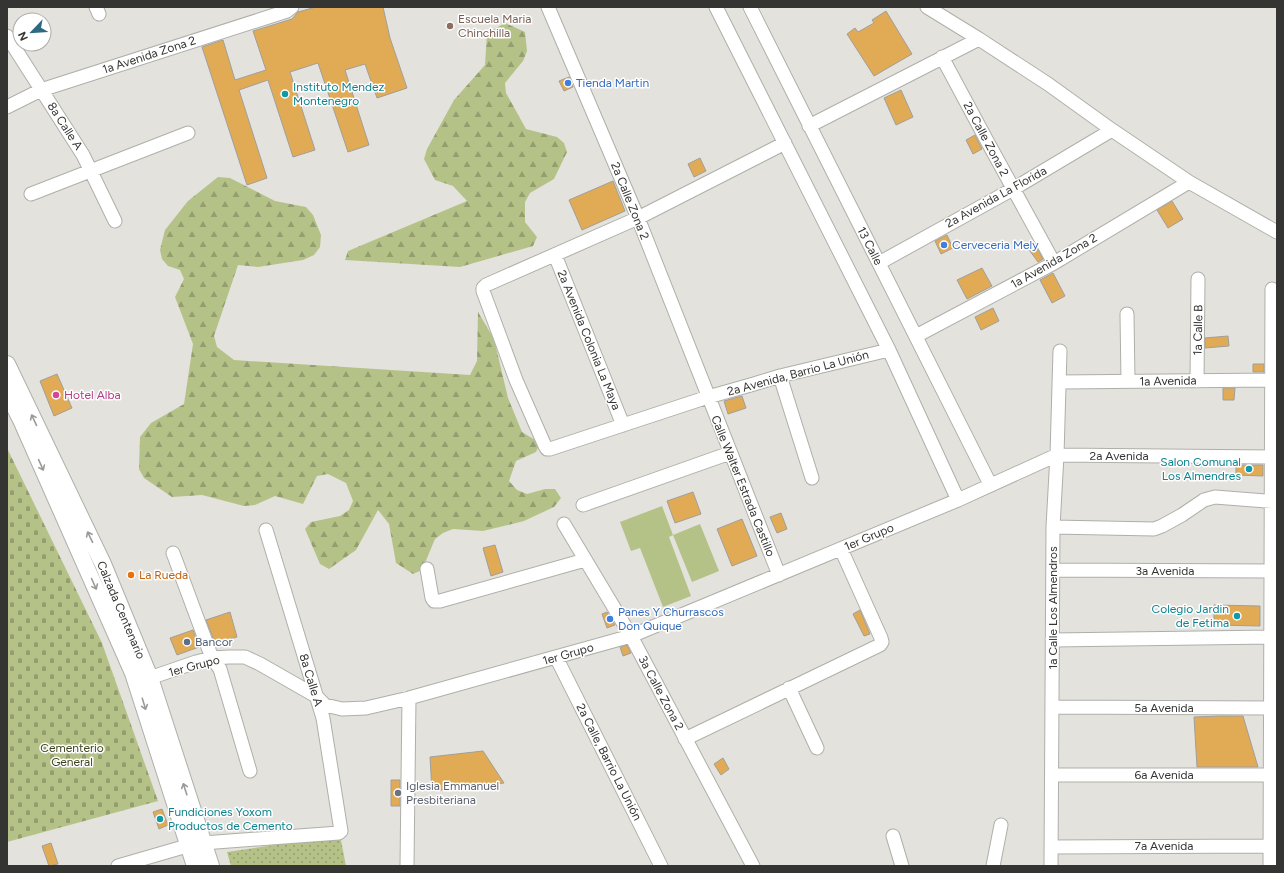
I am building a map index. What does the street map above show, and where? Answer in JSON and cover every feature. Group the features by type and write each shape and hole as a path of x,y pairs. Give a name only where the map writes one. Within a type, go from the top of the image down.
{"main road":[{"name":"Calzada Centenario","path":"7,364 103,564 144,680 195,844 195,866"},
{"name":"Calzada Centenario","path":"7,392 144,680"},
{"name":"Calzada Centenario","path":"195,844 211,866"}],"street":[{"name":"1a Avenida Zona 2","path":"7,107 41,90 287,11 292,7"},
{"name":"2a Calle Zona 2","path":"548,7 638,218 708,397"},
{"path":"716,7 889,350 958,500"},
{"name":"13 Calle","path":"750,7 990,484"},
{"path":"927,7 1048,84 1112,130 1189,182 1277,232"},
{"name":"8a Calle A","path":"7,36 83,155 115,221"},
{"path":"809,126 979,39"},
{"name":"2a Calle Zona 2","path":"942,57 1054,263"},
{"name":"2a Avenida La Florida","path":"879,262 1013,189 1112,130"},
{"path":"31,194 188,133"},
{"path":"555,255 638,218 785,143"},
{"name":"1a Avenida Zona 2","path":"916,336 1054,263 1189,182"},
{"name":"2a Avenida, Barrio La Unión","path":"555,255 486,285 483,288 516,380 545,446 550,449 708,397 780,376 889,350"},
{"name":"2a Avenida Colonia La Maya","path":"555,255 623,425"},
{"name":"1a Calle B","path":"1197,381 1198,279"},
{"path":"1270,866 1274,846 1274,380 1272,289"},
{"path":"1126,314 1128,381"},
{"name":"1a Calle Los Almendros","path":"1051,866 1053,527 1060,351"},
{"path":"780,376 812,478"},
{"name":"1a Avenida","path":"1059,382 1274,380"},
{"name":"Calle Walter Estrada Castillo","path":"708,397 778,575"},
{"path":"583,505 730,453"},
{"name":"2a Avenida","path":"990,484 1057,455 1274,457"},
{"name":"1er Grupo","path":"144,680 212,658 245,657 316,696 325,705 342,709 366,708 409,698 631,636 958,500 990,484"},
{"path":"1053,527 1154,530 1177,518 1204,500 1215,498 1274,502"},
{"name":"3a Calle Zona 2","path":"564,524 631,636 753,866"},
{"name":"8a Calle A","path":"195,844 341,831 323,718 266,530"},
{"path":"685,739 880,645 882,642 881,638 841,549"},
{"path":"173,553 212,658 220,669 250,771"},
{"path":"427,569 432,598 434,601 440,601 585,560"},
{"name":"3a Avenida","path":"1053,570 1274,571"},
{"path":"1052,640 1274,637"},
{"name":"2a Calle, Barrio La Unión","path":"556,657 661,866"},
{"path":"789,688 817,748"},
{"path":"407,866 409,698"},
{"name":"5a Avenida","path":"1052,707 1274,708"},
{"name":"6a Avenida","path":"1052,775 1274,775"},
{"path":"993,866 1001,825"},
{"path":"893,836 902,866"},
{"path":"118,866 195,844"},
{"name":"7a Avenida","path":"1051,847 1274,846"}],"green space":[{"path":"505,23 525,32 527,51 523,61 505,83 506,93 526,129 557,137 564,143 567,152 554,179 530,193 525,202 525,222 537,237 533,246 460,267 345,260 348,251 467,201 453,186 435,180 424,159 427,149 454,100 485,65 487,33"},
{"path":"218,177 230,178 275,201 306,207 313,215 321,235 320,247 314,255 303,260 258,267 238,265 214,336 217,347 234,360 470,375 477,361 478,312 494,339 508,398 522,432 540,443 536,452 516,461 509,481 517,490 527,494 545,489 555,489 561,498 554,507 524,521 483,531 453,529 443,533 435,539 422,570 413,574 396,563 389,524 378,510 356,550 329,569 320,564 305,529 311,522 340,516 349,510 353,501 346,483 328,474 317,476 303,504 275,496 255,505 244,506 202,495 172,497 144,478 139,469 140,437 151,423 184,404 193,344 175,297 184,279 180,270 168,266 162,259 160,250 165,230 188,201"},
{"name":"Cementerio General","path":"7,448 102,643 158,801 7,842"},
{"path":"662,506 673,535 669,537 691,596 663,607 640,548 631,551 620,522"},
{"path":"700,524 719,571 692,582 673,535"},
{"path":"340,835 346,866 231,866 227,852"}],"building":[{"name":"Instituto Mendez Montenegro","path":"316,7 383,7 390,38 407,88 377,98 365,64 345,70 369,145 348,152 318,63 290,72 315,150 293,157 268,80 239,90 267,178 247,185 202,47 223,40 235,80 266,70 253,31 292,19 298,12"},
{"path":"886,11 912,54 874,76 847,34 855,28 858,32 874,23 872,20"},
{"name":"Tienda Martin","path":"569,77 573,87 564,91 559,81"},
{"path":"901,90 913,117 896,125 884,98"},
{"path":"975,135 982,149 973,154 966,140"},
{"path":"700,158 706,171 694,177 688,164"},
{"path":"613,181 625,211 582,230 569,200"},
{"path":"1172,201 1183,219 1168,228 1157,210"},
{"name":"Cerveceria Mely","path":"947,235 953,248 941,254 935,241"},
{"path":"1034,242 1043,259 1038,262 1027,247"},
{"path":"982,268 992,286 967,299 957,280"},
{"path":"1053,273 1065,296 1052,303 1040,280"},
{"path":"993,308 999,321 981,330 975,317"},
{"path":"1228,336 1229,346 1205,348 1205,338"},
{"path":"1253,364 1264,364 1264,372 1253,372"},
{"name":"Hotel Alba","path":"57,374 72,408 54,416 40,381"},
{"path":"1223,388 1235,388 1234,400 1223,400"},
{"path":"742,396 746,408 728,414 724,401"},
{"name":"Salon Comunal Los Almendres","path":"1236,465 1263,465 1263,476 1236,475"},
{"path":"693,492 701,514 675,523 667,501"},
{"path":"781,513 787,529 777,533 770,517"},
{"path":"742,519 757,556 732,566 717,529"},
{"path":"495,545 503,572 491,576 483,548"},
{"name":"Colegio Jardin de Fetima","path":"1214,605 1260,606 1260,626 1214,625"},
{"path":"860,610 870,634 864,636 853,614"},
{"path":"230,612 237,637 215,643 206,620"},
{"path":"607,612 615,625 607,628 602,614"},
{"name":"Bancor","path":"193,630 199,647 177,655 170,638"},
{"path":"627,645 631,653 623,656 620,647"},
{"path":"1243,716 1258,767 1197,767 1194,717"},
{"path":"483,751 504,783 432,791 430,757"},
{"path":"723,758 729,769 721,775 714,764"},
{"name":"Iglesia Emmanuel Presbiteriana","path":"391,780 400,780 400,806 391,806"},
{"name":"Fundiciones Yoxom Productos de Cemento","path":"162,809 168,825 159,829 153,812"},
{"path":"51,843 58,864 49,866 42,846"}],"place":[{"name":"Escuela Maria Chinchilla","path":"450,26"},
{"name":"Tienda Martin","path":"568,83"},
{"name":"Instituto Mendez Montenegro","path":"285,94"},
{"name":"Cerveceria Mely","path":"944,245"},
{"name":"Hotel Alba","path":"56,395"},
{"name":"Salon Comunal Los Almendres","path":"1249,469"},
{"name":"La Rueda","path":"131,575"},
{"name":"Colegio Jardin de Fetima","path":"1237,616"},
{"name":"Panes Y Churrascos Don Quique","path":"610,619"},
{"name":"Bancor","path":"187,642"},
{"name":"Iglesia Emmanuel Presbiteriana","path":"398,793"},
{"name":"Fundiciones Yoxom Productos de Cemento","path":"160,819"}]}
